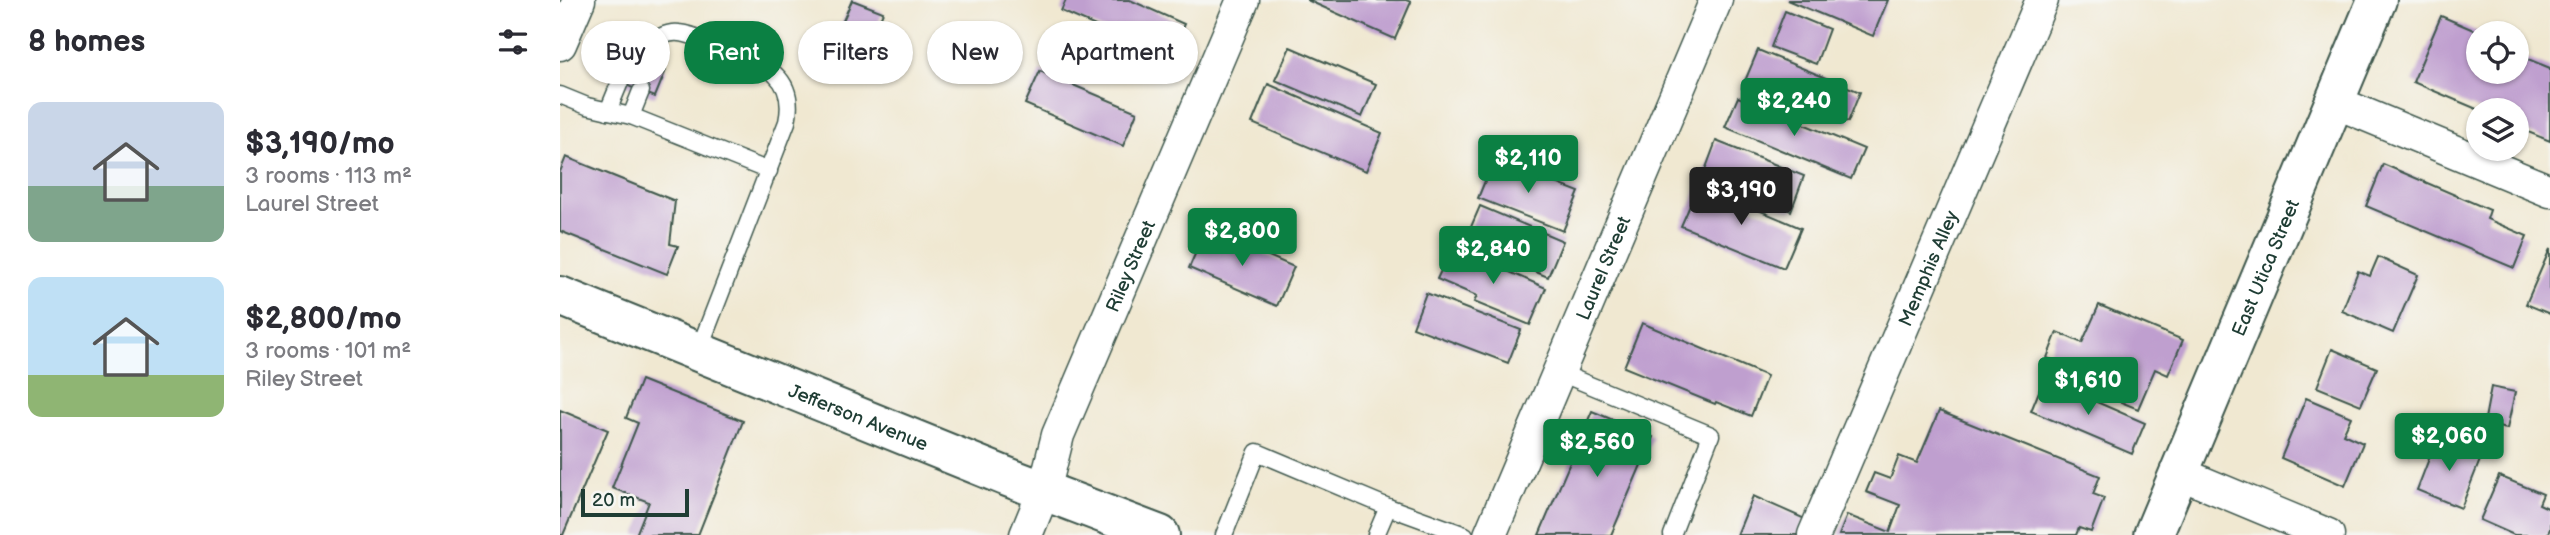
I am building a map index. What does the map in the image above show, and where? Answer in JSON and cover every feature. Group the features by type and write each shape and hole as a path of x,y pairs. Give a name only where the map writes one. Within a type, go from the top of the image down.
{"street":[{"path":"560,44 579,0"},
{"name":"Riley Street","path":"1026,535 1044,491 1058,435 1243,0"},
{"name":"Laurel Street","path":"1490,535 1717,0"},
{"name":"Memphis Alley","path":"1814,535 2042,0"},
{"name":"East Utica Street","path":"2153,535 2377,0"},
{"path":"2335,102 2550,191"},
{"name":"Jefferson Avenue","path":"560,296 1160,535"},
{"path":"2179,472 2329,535"}],"lane":[{"path":"670,35 680,33 758,62 774,72 785,86 790,108 769,171 698,352"},
{"path":"608,111 619,84"},
{"path":"631,116 641,91"},
{"path":"560,95 631,116 769,171"},
{"path":"1558,372 1711,435 1672,535"},
{"path":"1224,535 1257,452 1388,507 1465,535"},
{"path":"1376,535 1388,507"}],"building":[{"path":"852,0 883,12 879,21 843,21"},
{"path":"1066,0 1130,0 1177,21 1084,21 1061,11"},
{"path":"1307,0 1406,0 1411,2 1395,39"},
{"path":"1787,0 1888,0 1873,36"},
{"path":"1785,11 1829,29 1816,64 1771,47"},
{"path":"2441,16 2466,27 2466,84 2529,84 2529,59 2550,68 2550,141 2529,132 2529,98 2466,98 2466,104 2413,82"},
{"path":"1290,47 1376,84 1362,117 1275,80"},
{"path":"1758,50 1860,92 1848,122 1806,105 1802,114 1742,88"},
{"path":"1037,78 1037,84 1071,84 1137,112 1123,146 1025,104"},
{"path":"623,84 660,84 655,97"},
{"path":"1268,84 1382,133 1366,171 1252,123"},
{"path":"1738,97 1864,149 1851,179 1725,127"},
{"path":"1716,141 1804,176 1791,211 1703,176"},
{"path":"566,157 675,201 670,244 678,246 667,274 560,231 560,172"},
{"path":"1494,159 1579,192 1563,231 1478,198"},
{"path":"2383,164 2490,210 2487,219 2527,236 2514,268 2366,206"},
{"path":"1699,185 1801,228 1784,268 1681,226"},
{"path":"1480,206 1563,241 1548,277 1464,243"},
{"path":"1206,229 1294,267 1277,306 1189,268"},
{"path":"1452,247 1546,288 1530,325 1474,302 1477,296 1437,279"},
{"path":"2550,249 2550,314 2526,304"},
{"path":"2378,257 2418,275 2393,333 2342,311 2358,271 2370,276"},
{"path":"1426,293 1521,330 1508,363 1413,327"},
{"path":"2099,305 2183,340 2168,375 2155,369 2138,409 2084,387 2089,375 2047,358 2057,332 2082,343"},
{"path":"1642,323 1767,376 1751,416 1624,367"},
{"path":"2332,349 2377,368 2361,405 2317,387"},
{"path":"2044,379 2145,423 2132,454 2031,411"},
{"path":"641,380 743,421 698,535 636,535 649,502 612,488 638,423 626,418"},
{"path":"2491,387 2515,392 2507,429 2484,424"},
{"path":"2306,398 2351,417 2343,434 2363,443 2345,486 2281,458"},
{"path":"560,410 608,430 563,535 560,535"},
{"path":"1592,411 1653,437 1611,535 1539,535"},
{"path":"1939,411 2100,476 2093,494 2104,498 2091,532 2079,528 2076,535 1839,535 1847,515 1890,532 1900,505 1866,492 1874,473 1890,479 1899,456 1917,463"},
{"path":"2437,438 2482,455 2461,508 2417,490"},
{"path":"2499,476 2543,494 2539,504 2550,509 2550,529 2547,535 2514,535 2480,520"},
{"path":"1753,496 1805,519 1798,535 1737,535"}]}
